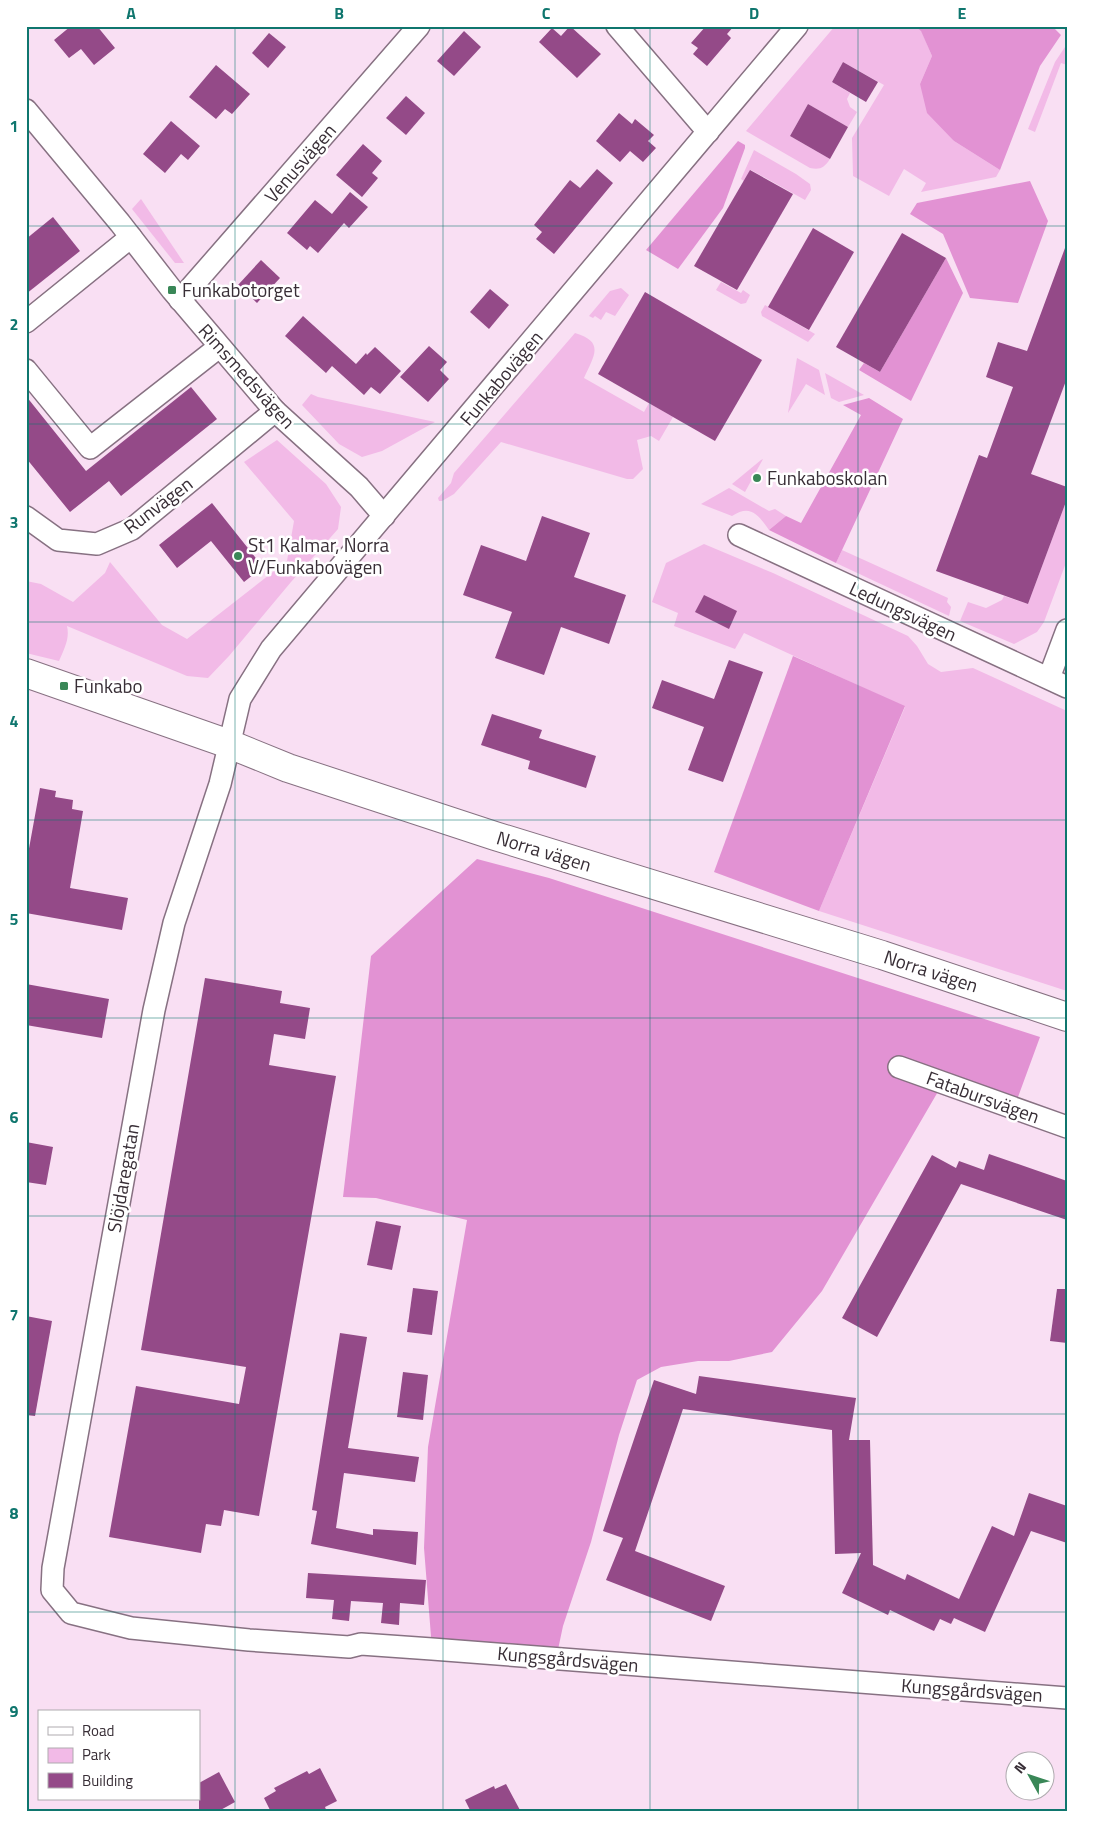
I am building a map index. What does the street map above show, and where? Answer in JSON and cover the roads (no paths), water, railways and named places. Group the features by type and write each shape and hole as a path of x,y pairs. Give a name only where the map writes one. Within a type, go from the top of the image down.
{"main road":[{"name":"Norra vägen","path":"26,673 229,744 288,768 495,836 882,955 1067,1017"}],"street":[{"name":"Venusvägen","path":"180,300 419,26"},
{"path":"617,26 708,132"},
{"name":"Funkabovägen","path":"229,744 240,699 271,649 797,26"},
{"name":"Rimsmedsvägen","path":"26,110 131,237 180,300 275,411 359,487 384,516"},
{"path":"26,322 131,237"},
{"path":"26,370 90,448 219,347"},
{"name":"Runvägen","path":"26,517 58,540 97,544 132,529 275,411"},
{"name":"Ledungsvägen","path":"739,535 1058,683"},
{"path":"1058,683 1067,630"},
{"name":"Slöjdaregatan","path":"71,1613 52,1590 53,1568 146,1049 174,923 220,784 229,744"},
{"name":"Fatabursvägen","path":"899,1067 1067,1127"},
{"name":"Kungsgårdsvägen","path":"71,1613 131,1628 249,1640 349,1647 361,1644 432,1648 1067,1698"}],"place":[{"name":"Funkabotorget","path":"172,290"},
{"name":"Funkaboskolan","path":"757,478"},
{"name":"St1 Kalmar, Norra V/Funkabovägen","path":"238,556"},
{"name":"Funkabo","path":"64,686"}]}
